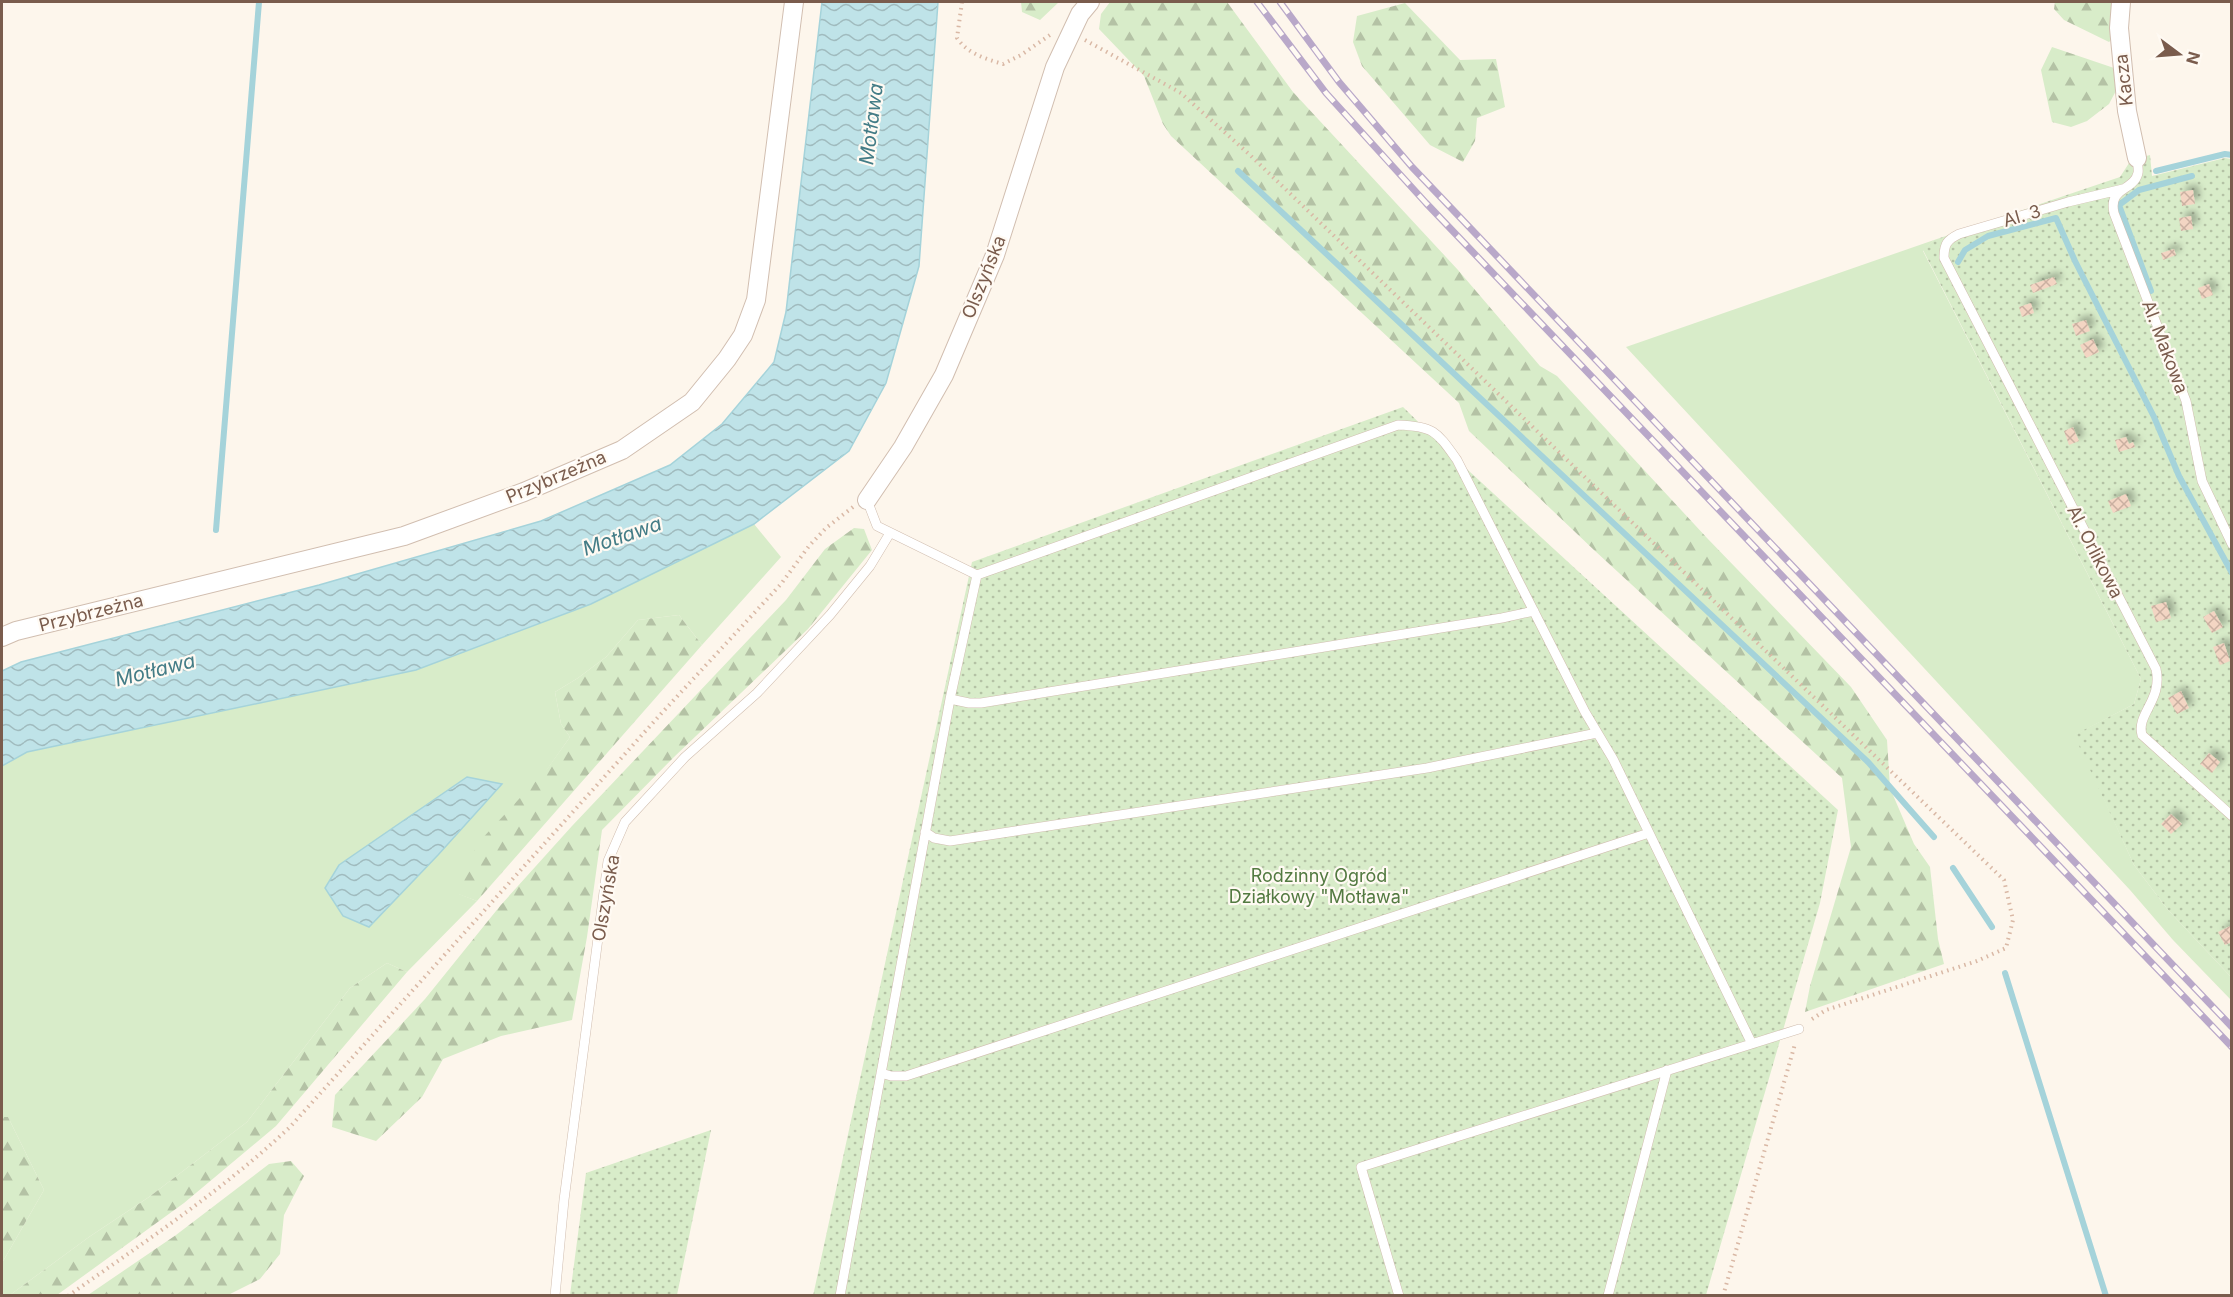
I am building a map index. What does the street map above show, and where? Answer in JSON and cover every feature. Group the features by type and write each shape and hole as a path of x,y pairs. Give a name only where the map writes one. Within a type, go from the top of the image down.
{"street":[{"name":"Przybrzeżna","path":"2,637 16,631 404,536 524,492 622,450 692,402 727,360 743,334 756,300 794,2"},
{"name":"Olszyńska","path":"867,500 903,447 944,375 995,255 1055,67 1063,32 1090,2"},
{"name":"Kacza","path":"2121,2 2119,28 2127,111 2137,158"}],"lane":[{"name":"Al. Makowa","path":"2137,158 2136,178 2116,194 2112,205 2186,401 2202,481 2232,544"},
{"name":"Al. 3","path":"1947,265 1944,258 1945,245 1948,240 1959,234 2068,202 2123,189"},
{"name":"Al. Orlikowa","path":"1947,265 2156,669 2158,686 2141,724 2142,735 2232,816"},
{"path":"867,500 877,526 973,573 1398,425 1421,426 1439,434 1457,460 1597,733 1613,759 1752,1044"},
{"name":"Olszyńska","path":"555,1296 564,1200 609,861 625,822 686,757 757,693 830,615 870,566 890,533"},
{"path":"840,1296 973,573"},
{"path":"950,699 981,703 1534,611"},
{"path":"925,832 941,840 961,839 1427,768 1597,733"},
{"path":"881,1073 906,1076 1648,832"},
{"path":"1399,1296 1361,1167 1799,1029"},
{"path":"1608,1296 1667,1070"}],"path":[{"path":"962,2 957,38 964,49 991,61 1003,64 1063,32 1181,93 1190,100 2004,880 2013,920 2006,948 1977,961 1826,1010 1799,1029 1723,1296"},
{"path":"68,1296 209,1196 259,1156 290,1127 659,716 781,584 809,546 826,528 850,509 867,500"}],"green space":[{"path":"1021,2 1059,2 1040,20 1022,12"},
{"path":"1110,2 1227,2 1293,92 1458,270 1540,366 1557,376 1707,538 1851,687 1887,740 1890,788 1914,844 1930,867 1938,939 1944,964 1805,1012 1810,986 1851,847 1842,778 1594,550 1469,431 1459,403 1171,136 1163,124 1144,76 1099,29 1101,14"},
{"path":"2055,2 2112,2 2114,6 2112,39 2109,42 2064,20 2054,9"},
{"path":"1405,3 1460,60 1496,59 1505,107 1477,118 1475,141 1463,162 1430,145 1362,66 1353,42 1357,16"},
{"path":"2052,47 2114,68 2118,87 2109,104 2087,121 2071,127 2052,122 2041,70"},
{"path":"2150,155 2152,176 2225,158 2231,159 2231,977 2168,910 2134,865 2074,735 2134,704 2141,679 1923,250 1934,240 2120,177 2131,160"},
{"path":"1934,240 1923,251 2141,679 2134,704 2075,735 2134,865 2168,910 2231,977 2231,1000 1626,347"},
{"name":"Rodzinny Ogród Działkowy \"Motława\"","path":"1403,407 1457,460 1838,810 1820,903 1706,1295 813,1296 972,562"},
{"path":"754,524 781,557 702,645 679,615 638,620 606,657 555,692 561,724 570,737 459,894 477,901 407,972 387,963 350,988 247,1122 149,1197 89,1237 10,1295 2,1295 2,1263 44,1190 8,1117 2,1117 2,766 27,752 416,670 591,604"},
{"path":"854,528 864,529 872,550 808,629 674,757 602,830 587,937 572,1020 501,1036 443,1059 422,1097 376,1141 332,1127 335,1095 425,999 500,906 572,826 786,600 825,549"},
{"path":"679,615 702,645 477,901 458,894 477,844 547,769 570,737 561,724 555,692 606,657 638,620"},
{"path":"387,963 407,972 276,1126 184,1203 57,1295 10,1295 89,1237 149,1197 247,1122 350,988"},
{"path":"2,1117 8,1117 44,1190 2,1263"},
{"path":"711,1130 677,1295 570,1295 586,1173"},
{"path":"291,1161 304,1176 284,1215 280,1254 260,1279 228,1295 88,1295 176,1235 269,1164"}],"water":[{"name":"Motława","path":"822,2 938,2 919,266 886,383 849,451 754,524 591,604 416,670 27,752 2,766 2,671 21,662 319,585 541,521 670,465 722,424 774,362 786,312"},
{"path":"467,777 502,784 369,927 343,916 325,888 339,865"}],"building":[{"path":"2193,190 2195,204 2182,206 2180,192"},
{"path":"2191,216 2193,229 2181,231 2179,218"},
{"path":"2174,249 2176,255 2163,260 2161,253"},
{"path":"2054,277 2057,284 2033,293 2030,285"},
{"path":"2209,284 2213,295 2202,299 2198,288"},
{"path":"2031,303 2034,313 2022,317 2019,307"},
{"path":"2086,320 2090,331 2076,336 2072,324"},
{"path":"2093,339 2099,352 2086,358 2080,345"},
{"path":"2073,427 2079,441 2069,445 2064,431"},
{"path":"2126,437 2129,444 2133,442 2135,447 2119,452 2115,440"},
{"path":"2126,494 2131,506 2113,513 2108,501"},
{"path":"2166,602 2171,618 2156,622 2151,606"},
{"path":"2214,611 2223,627 2212,633 2203,617"},
{"path":"2224,643 2230,661 2220,665 2213,647"},
{"path":"2181,691 2189,708 2177,714 2168,698"},
{"path":"2209,753 2220,762 2212,773 2200,764"},
{"path":"2171,814 2182,824 2171,834 2161,824"},
{"path":"2232,925 2232,942 2225,945 2218,932"}],"waterway":[{"path":"216,530 259,2"},
{"path":"2156,171 2225,154 2232,155"},
{"path":"1238,171 1868,762 1934,837"},
{"path":"2151,291 2119,205 2139,190 2192,176"},
{"path":"1958,262 1965,250 1988,236 2056,218 2075,261 2154,417 2179,476 2232,573"},
{"path":"1953,868 1992,927"},
{"path":"2005,973 2106,1296"}],"railway":[{"path":"1257,2 1326,93 1426,203 2232,1047"},
{"path":"1280,2 1339,82 1412,167 2232,1027"}]}
